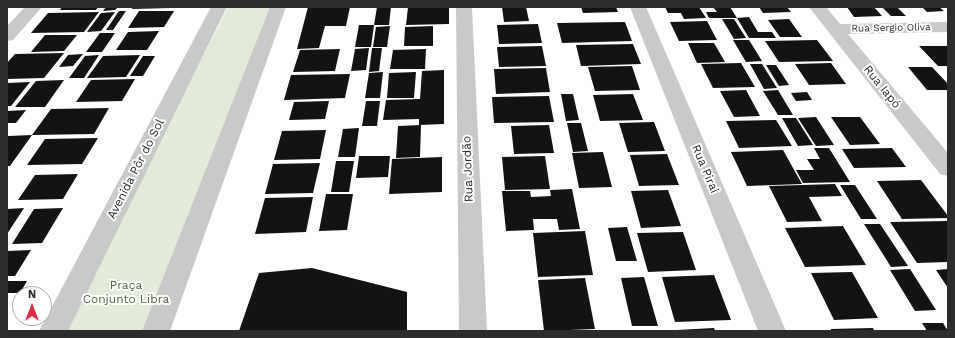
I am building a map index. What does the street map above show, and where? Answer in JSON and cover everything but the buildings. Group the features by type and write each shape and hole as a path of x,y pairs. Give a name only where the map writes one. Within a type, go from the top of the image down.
{"street":[{"path":"7,36 34,7"},
{"name":"Avenida Pôr do Sol","path":"52,331 220,7"},
{"path":"156,331 278,7"},
{"name":"Rua Jordão","path":"464,7 473,331"},
{"name":"Rua Pirai","path":"638,7 772,331"},
{"name":"Rua Iapó","path":"817,7 948,168"},
{"name":"Rua Sergio Oliva","path":"835,29 948,27"}],"green space":[{"name":"Praça Conjunto Libra","path":"228,7 270,7 151,331 65,331"}]}
